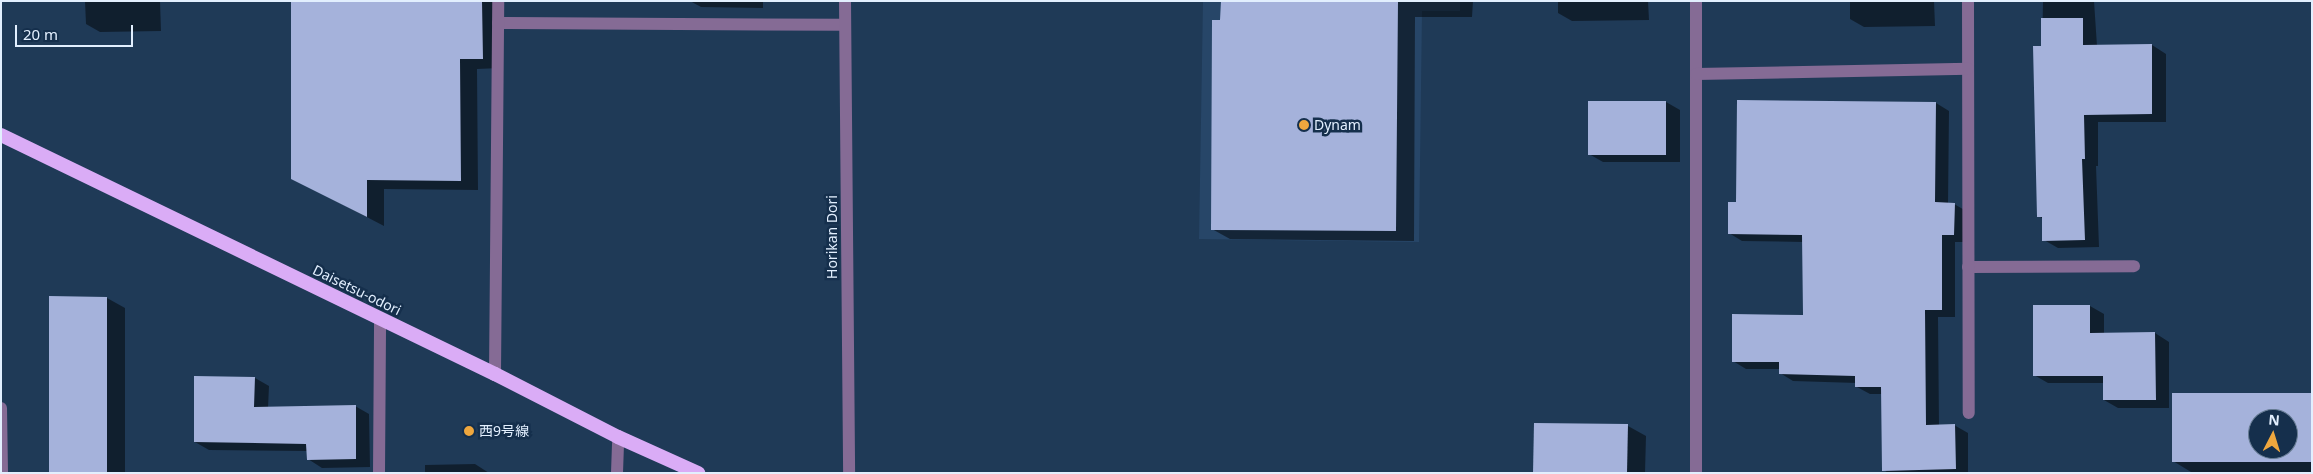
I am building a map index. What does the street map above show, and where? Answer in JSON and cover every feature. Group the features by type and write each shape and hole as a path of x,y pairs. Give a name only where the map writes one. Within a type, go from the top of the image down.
{"highway":[{"name":"Daisetsu-odori","path":"1,135 495,374 618,437 698,473"}],"street":[{"path":"495,374 498,1"},
{"name":"Horikan Dori","path":"845,1 848,473"},
{"path":"1696,1 1696,473"},
{"path":"1968,1 1968,413"},
{"path":"498,23 846,25"},
{"path":"1696,74 1968,69"},
{"path":"1968,267 2134,266"},
{"path":"379,473 380,319"},
{"path":"1,408 2,473"},
{"path":"617,473 618,437"}],"shaded area":[{"name":"Dynam","path":"1203,1 1460,1 1460,11 1422,11 1419,242 1199,239"}],"building":[{"path":"291,1 482,1 483,59 460,59 461,181 367,180 367,217 291,179"},
{"name":"Dynam","path":"1221,1 1398,1 1396,231 1211,230 1212,20 1220,20"},
{"path":"2041,18 2083,18 2083,45 2152,44 2152,114 2084,115 2085,159 2082,159 2085,240 2042,241 2042,217 2037,217 2033,46 2041,46"},
{"path":"1737,100 1936,102 1935,202 1955,203 1954,235 1942,235 1942,310 1925,310 1926,425 1955,424 1956,469 1882,471 1881,387 1855,387 1855,376 1779,374 1779,362 1732,362 1732,314 1803,315 1802,235 1728,234 1728,202 1736,202"},
{"path":"1588,101 1666,101 1666,155 1588,155"},
{"path":"49,296 107,297 107,473 49,473"},
{"path":"2033,305 2090,305 2090,333 2155,332 2156,400 2103,400 2103,376 2033,376"},
{"path":"194,376 255,377 254,407 356,405 356,459 307,460 306,444 194,442"},
{"path":"2172,393 2312,393 2312,462 2172,462"},
{"path":"1534,423 1628,424 1627,473 1533,473"}],"place":[{"name":"Dynam","path":"1304,125"},
{"name":"西9号線","path":"469,431"}]}
